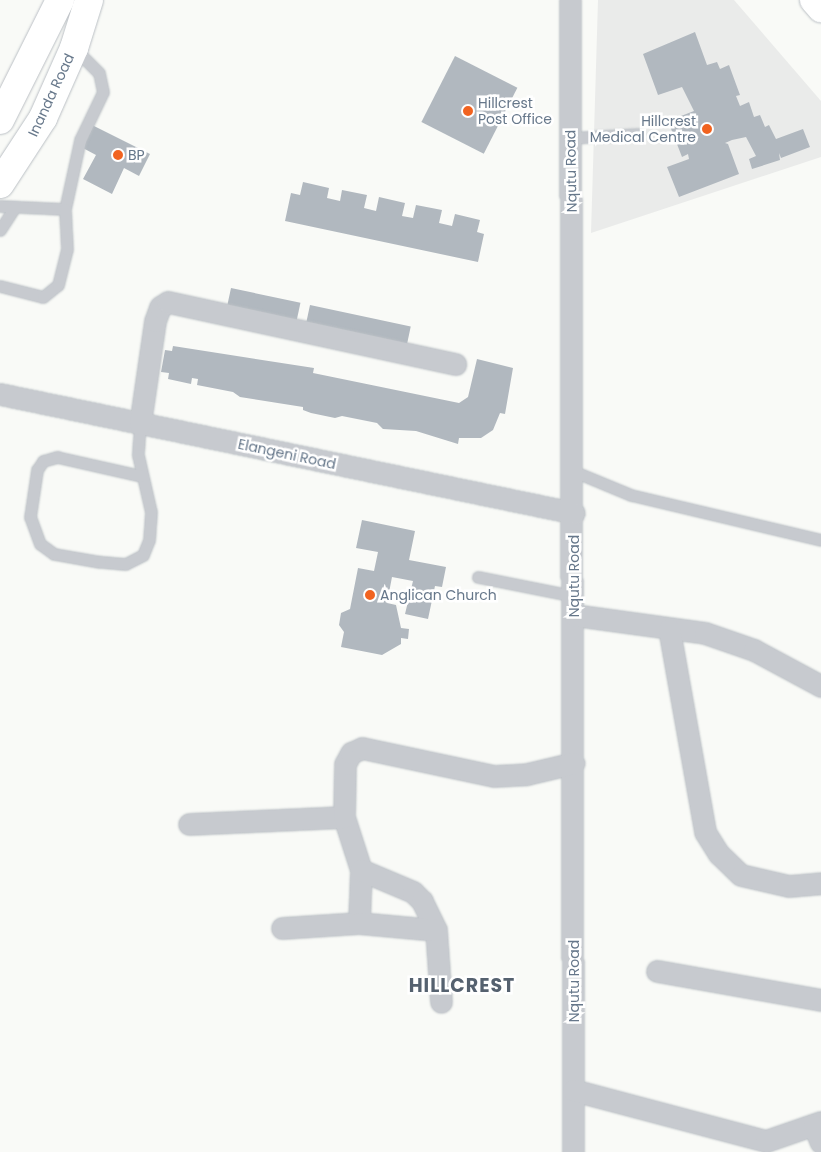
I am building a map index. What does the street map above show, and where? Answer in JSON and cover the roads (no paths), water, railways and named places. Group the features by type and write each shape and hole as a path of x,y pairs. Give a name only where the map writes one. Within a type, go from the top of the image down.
{"main road":[{"path":"0,120 60,0"},
{"name":"Inanda Road","path":"0,184 43,118 74,48 89,0"},
{"path":"814,0 821,8"}],"street":[{"name":"Nqutu Road","path":"570,0 574,514 573,1152"},
{"path":"140,424 155,320 160,307 168,302 455,364"},
{"name":"Elangeni Road","path":"0,394 574,514"},
{"path":"574,606 606,621 705,633 740,644 821,686"},
{"path":"669,629 705,832 719,854 741,875 789,886 821,883"},
{"path":"359,923 361,870 344,817 345,764 351,753 362,748 494,776 526,774 574,763"},
{"path":"189,824 344,817"},
{"path":"361,870 416,894 436,930 441,1002"},
{"path":"282,928 359,923 436,930"},
{"path":"657,971 821,1000"},
{"path":"574,1090 770,1147 819,1130"}],"lane":[{"path":"0,286 43,297 58,285 67,249 65,209 80,140 103,92 99,73 74,48"},
{"path":"570,138 639,134"},
{"path":"0,206 65,209"},
{"path":"0,230 15,207"},
{"path":"140,424 138,455 141,476 151,512 149,540 140,559 125,564 100,562 54,554 40,544 30,518 37,470 43,461 57,457 141,476"},
{"path":"573,471 631,495 821,540"},
{"path":"478,577 574,606"}],"place":[{"name":"Hillcrest Post Office","path":"468,111"},
{"name":"Hillcrest Medical Centre","path":"707,129"},
{"name":"BP","path":"118,155"},
{"name":"Anglican Church","path":"370,595"}],"district":[{"name":"HILLCREST","path":"462,986"}]}
